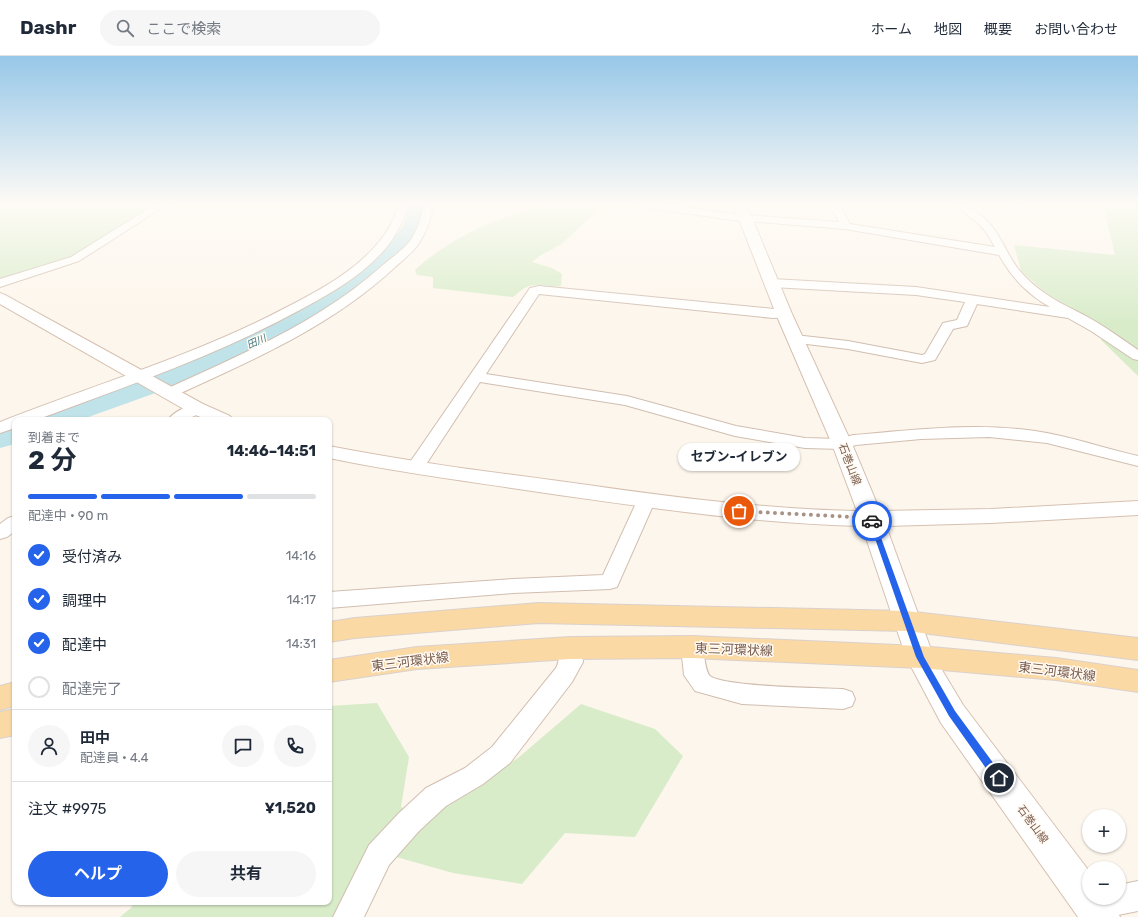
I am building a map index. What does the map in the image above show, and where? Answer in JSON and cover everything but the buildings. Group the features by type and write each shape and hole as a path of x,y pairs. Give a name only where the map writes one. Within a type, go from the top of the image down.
{"main road":[{"path":"332,632 355,628 539,613 906,621 1138,649"},
{"name":"東三河環状線","path":"332,671 417,658 570,648 692,648 920,657 1056,669 1138,681"},
{"path":"0,698 12,695"},
{"path":"0,725 12,723"}],"street":[{"path":"0,283 75,259 99,244"},
{"path":"30,417 142,378 251,331 332,287 352,273 383,244"},
{"path":"166,391 271,346 320,317 350,298 380,275 413,244"},
{"name":"石巻山線","path":"757,244 784,314 842,444 871,518 906,621 920,657 952,714 1097,911"},
{"path":"955,244 1003,252"},
{"path":"999,244 1013,270 1028,287 1039,296 1073,314 1138,356"},
{"path":"772,282 916,291 1073,314"},
{"path":"415,468 534,291 539,290 784,314"},
{"path":"0,298 196,408 216,417"},
{"path":"795,339 848,345 922,359 930,357 948,326 962,323 972,300"},
{"path":"477,377 627,401 735,431 805,443 842,444 852,440 937,433 1010,433 1036,436 1138,460"},
{"path":"181,417 196,408"},
{"path":"0,428 12,423"},
{"path":"332,453 415,468 646,500 754,513 871,518 985,516 1138,508"},
{"path":"332,600 513,586 610,582 646,500"},
{"path":"0,533 12,524"},
{"path":"348,917 379,855 409,822 436,797 474,776 501,755 564,675 570,662 570,648"},
{"path":"692,648 696,675 703,684 742,694 843,699"},
{"path":"1097,911 1138,896"}],"green space":[{"path":"0,244 93,244 71,258 0,280"},
{"path":"449,244 561,244 541,255 532,262 552,268 562,274 561,286 529,286 513,297 433,288 433,277 417,275 415,270"},
{"path":"1112,244 1138,244 1138,376 1101,340 1109,330 1046,293 1021,271 1014,245 1115,255"},
{"path":"377,703 409,757 401,807 424,823 453,800 518,758 581,704 655,729 683,756 635,837 565,833 522,884 453,873 375,851 340,917 120,917 132,907 131,905 332,905 332,706"}],"waterway":[{"name":"田川","path":"60,417 193,370 292,325 327,304 367,274 400,244"},
{"name":"田川","path":"0,438 12,434"}],"way so far":[{"path":"739,511 843,518 871,518 872,521"}],"place":[{"name":"セブン-イレブン","path":"739,511"}],"route":[{"path":"872,521 906,621 920,657 952,714 999,778"}]}
